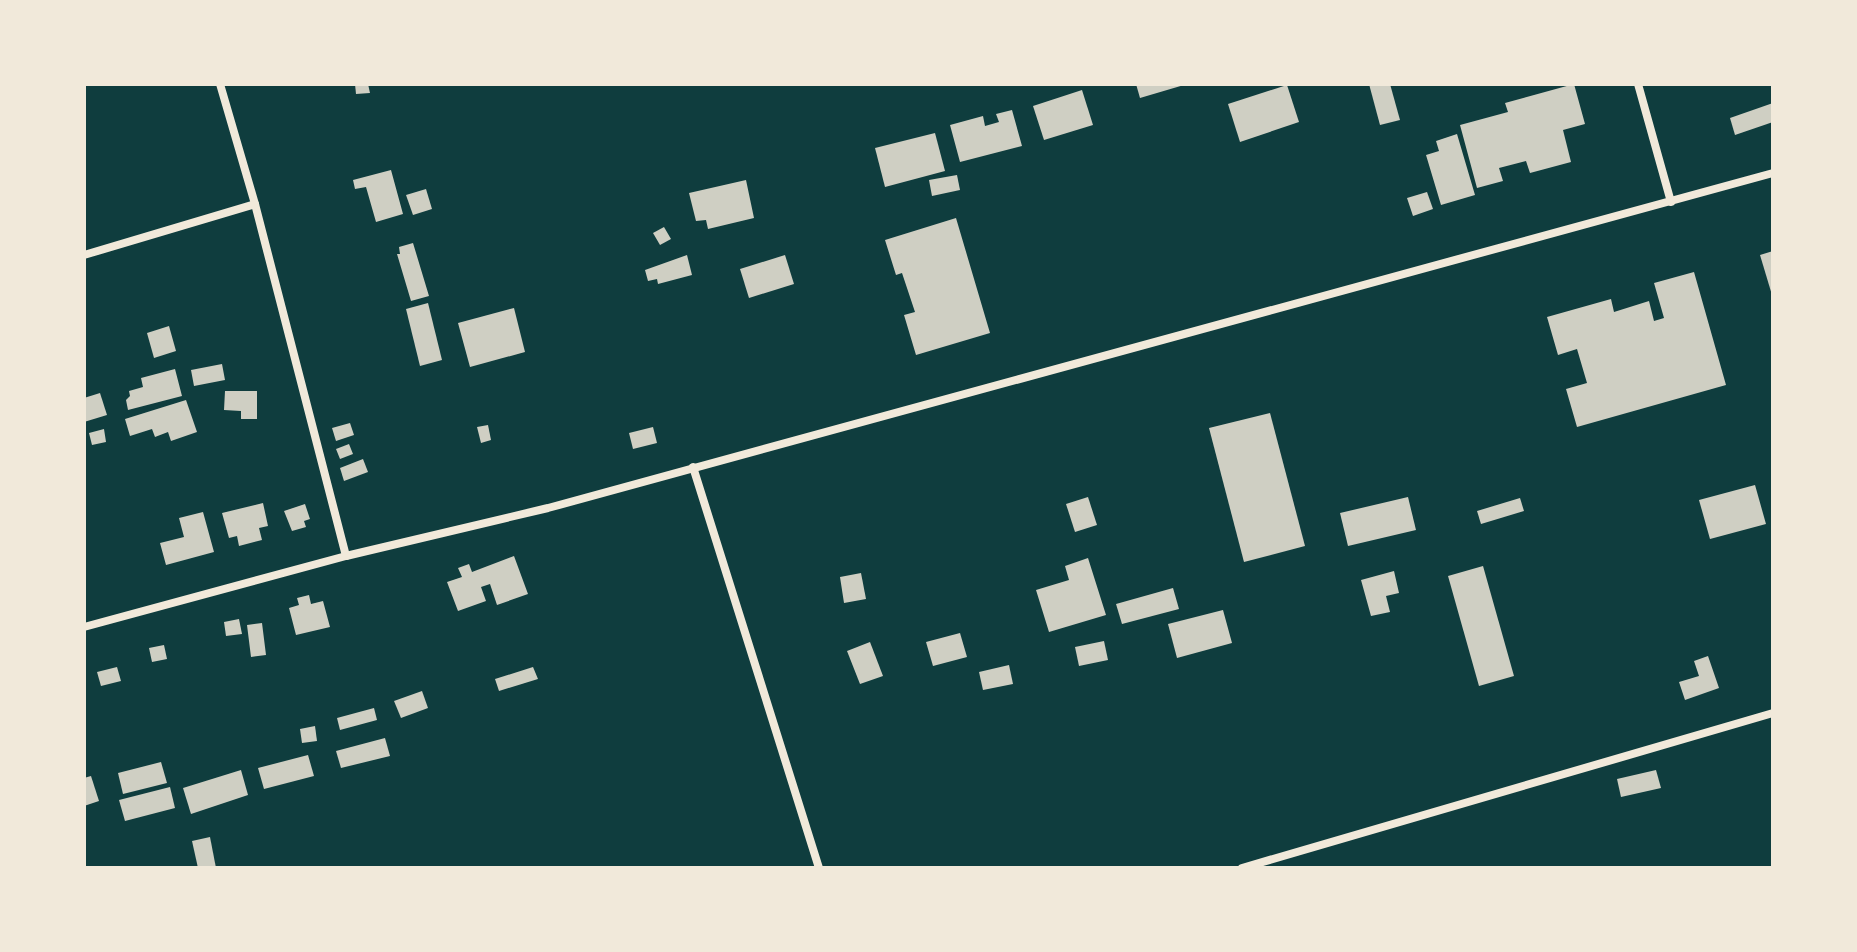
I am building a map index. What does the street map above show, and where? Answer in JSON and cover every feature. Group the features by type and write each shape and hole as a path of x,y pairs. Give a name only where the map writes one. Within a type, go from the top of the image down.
{"street":[{"path":"220,84 255,204 346,556"},
{"path":"1638,84 1671,202"},
{"path":"84,627 346,556 548,508 1773,173"},
{"path":"84,255 255,204"},
{"path":"693,467 819,868"},
{"path":"1242,868 1773,713"}],"building":[{"path":"355,84 368,84 370,93 356,94"},
{"path":"1136,84 1184,84 1184,85 1140,98"},
{"path":"1369,84 1390,84 1400,120 1380,125"},
{"path":"1574,84 1585,124 1563,130 1571,162 1530,173 1526,161 1499,168 1503,181 1477,188 1460,125 1508,112 1505,103"},
{"path":"1287,85 1299,122 1240,142 1228,104"},
{"path":"1082,90 1093,125 1044,140 1033,106"},
{"path":"1773,103 1773,122 1735,135 1730,118"},
{"path":"1012,110 1022,146 960,162 950,125 983,116 985,126 999,122 996,114"},
{"path":"935,133 945,171 885,187 875,148"},
{"path":"1457,134 1475,195 1441,205 1426,155 1439,151 1436,141"},
{"path":"391,170 403,214 376,222 366,187 355,189 353,180"},
{"path":"957,175 960,190 932,196 929,180"},
{"path":"746,180 754,218 708,229 706,220 696,221 689,193"},
{"path":"426,189 432,209 413,215 406,195"},
{"path":"1427,192 1433,209 1413,216 1407,198"},
{"path":"956,218 990,333 916,355 904,315 915,312 902,273 896,275 885,240"},
{"path":"664,227 671,239 660,245 653,233"},
{"path":"413,243 429,296 411,301 397,254 400,254 399,247"},
{"path":"1773,251 1773,295 1772,295 1760,255"},
{"path":"687,255 692,275 658,284 657,279 648,281 645,270"},
{"path":"785,255 794,284 749,298 740,269"},
{"path":"1694,272 1726,385 1577,427 1566,389 1587,383 1577,349 1558,355 1547,317 1611,299 1614,312 1649,301 1654,321 1664,318 1654,283"},
{"path":"428,303 442,360 420,366 406,309"},
{"path":"514,308 525,352 470,367 458,323"},
{"path":"169,326 176,351 154,358 147,333"},
{"path":"222,364 225,380 194,386 191,370"},
{"path":"175,369 182,396 128,410 126,400 130,396 129,391 143,387 141,378"},
{"path":"225,391 257,391 257,419 241,419 241,411 224,410"},
{"path":"100,393 107,415 84,422 84,398"},
{"path":"186,400 197,432 171,441 168,432 155,437 152,429 130,436 125,419"},
{"path":"1270,413 1305,546 1244,562 1209,428"},
{"path":"350,423 354,435 336,441 332,428"},
{"path":"488,425 491,440 481,443 477,427"},
{"path":"653,427 657,443 633,449 629,433"},
{"path":"104,429 106,442 92,445 89,433"},
{"path":"349,444 353,454 340,459 336,449"},
{"path":"363,459 368,472 344,481 340,468"},
{"path":"1755,485 1766,524 1710,539 1699,500"},
{"path":"1088,497 1097,525 1075,532 1066,504"},
{"path":"1408,497 1416,530 1348,546 1340,513"},
{"path":"1520,498 1524,511 1481,524 1477,511"},
{"path":"263,503 268,526 259,528 262,540 239,546 237,536 229,538 222,513"},
{"path":"305,504 310,519 304,521 306,527 292,531 284,511"},
{"path":"203,512 214,552 166,565 160,543 184,537 179,518"},
{"path":"514,556 528,594 497,605 490,584 481,587 486,601 458,611 447,582 462,577 458,568 469,564 472,572"},
{"path":"1088,558 1106,615 1049,632 1036,590 1069,580 1065,566"},
{"path":"1483,566 1514,676 1479,686 1448,576"},
{"path":"1394,571 1399,593 1386,596 1390,612 1371,616 1361,580"},
{"path":"861,573 866,599 844,603 840,577"},
{"path":"1173,588 1179,609 1122,624 1116,604"},
{"path":"309,595 311,604 323,601 330,627 296,635 289,608 299,605 297,598"},
{"path":"1223,610 1232,643 1177,658 1168,624"},
{"path":"239,619 242,634 226,636 224,622"},
{"path":"262,623 266,655 251,657 247,625"},
{"path":"960,633 967,657 933,666 926,642"},
{"path":"1104,641 1108,660 1079,666 1075,647"},
{"path":"870,642 883,676 860,684 847,651"},
{"path":"164,645 167,659 152,662 149,648"},
{"path":"1708,656 1719,688 1685,700 1679,682 1699,676 1694,661"},
{"path":"1009,665 1013,684 983,690 979,672"},
{"path":"117,667 121,681 101,686 97,672"},
{"path":"533,667 538,679 499,691 495,679"},
{"path":"422,691 428,708 401,718 394,701"},
{"path":"374,708 377,720 340,730 337,718"},
{"path":"315,726 317,741 302,743 300,729"},
{"path":"385,738 390,756 341,768 336,751"},
{"path":"308,755 314,776 264,789 258,768"},
{"path":"161,762 167,783 123,794 118,773"},
{"path":"241,770 248,795 191,814 183,788"},
{"path":"1656,770 1661,788 1621,797 1617,779"},
{"path":"91,776 99,801 84,806 84,778"},
{"path":"170,787 175,808 125,821 119,800"},
{"path":"210,837 216,868 198,868 192,841"}]}
